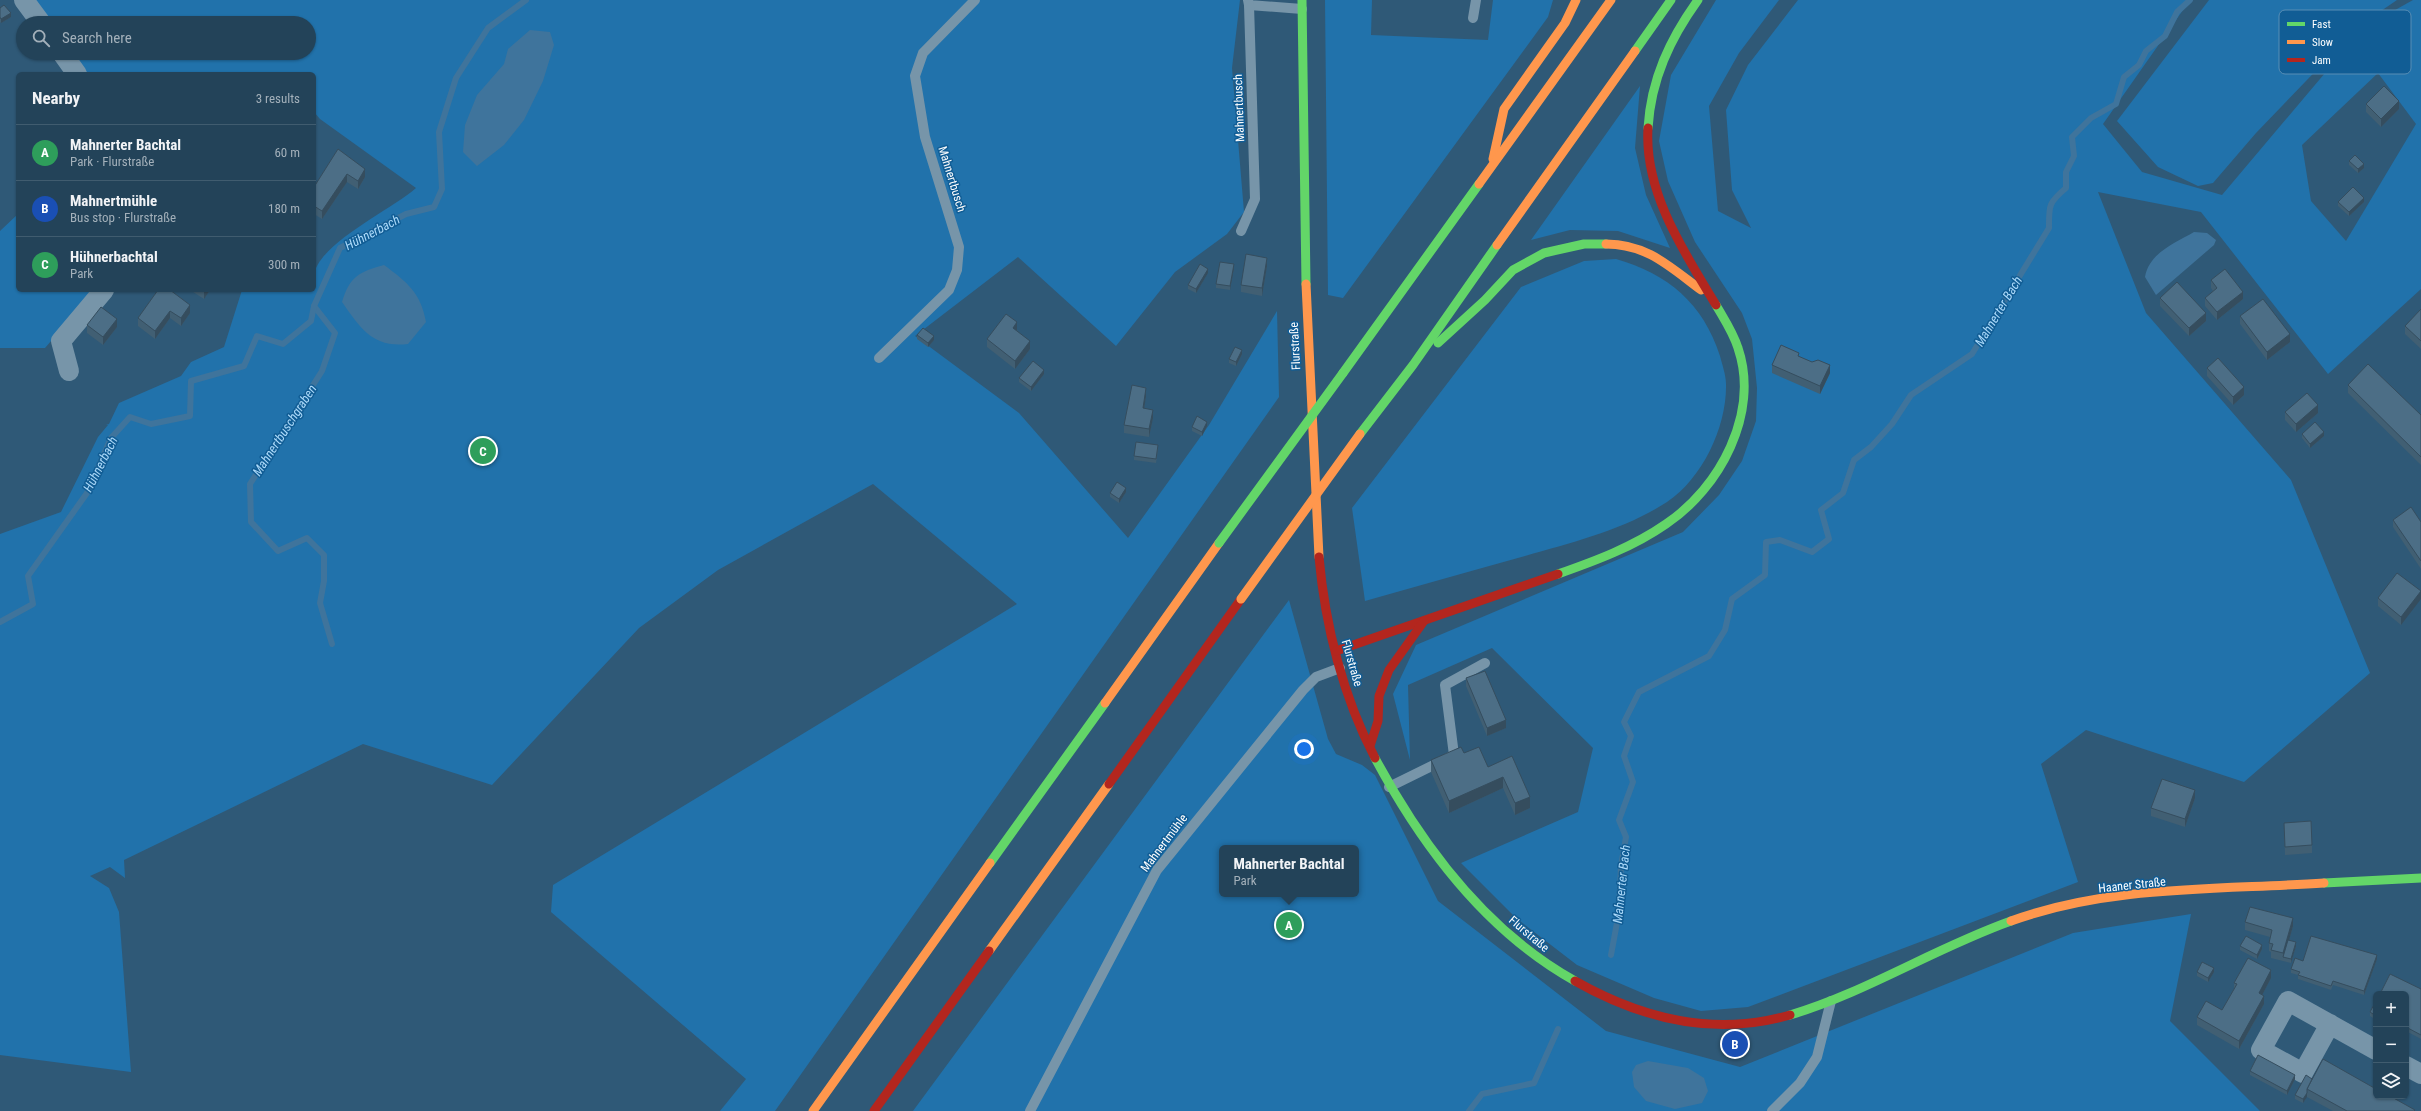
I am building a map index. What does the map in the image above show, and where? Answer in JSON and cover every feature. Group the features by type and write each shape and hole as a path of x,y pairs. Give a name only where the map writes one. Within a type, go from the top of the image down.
{"main road":[{"path":"1491,168 1504,109 1565,23 1576,0"},
{"path":"813,1111 1219,543 1611,0"},
{"path":"874,1111 1241,598 1360,434 1413,365 1450,310 1671,0"},
{"path":"1336,651 1542,580 1646,537 1680,513 1706,489 1730,452 1741,416 1743,381 1739,349 1664,215 1654,182 1647,143 1650,108 1658,73 1672,38 1698,0"},
{"name":"Flurstraße","path":"1302,5 1306,336 1320,563 1326,613 1340,668 1351,702 1389,787 1414,829 1431,851 1492,919 1530,953 1565,977 1592,992 1622,1005 1659,1016 1694,1023 1734,1026 1764,1021 1831,1001 1862,988"},
{"path":"1413,365 1484,300 1512,270 1544,253 1577,245 1622,244 1652,254 1674,268 1711,298"},
{"path":"1370,746 1378,721 1379,696 1389,670 1424,620"},
{"name":"Haaner Straße","path":"1862,988 2020,918 2083,902 2211,889 2421,878"}],"street":[{"path":"24,0 35,16"},
{"path":"67,60 76,72"},
{"path":"69,371 61,341 102,292"},
{"path":"2330,1024 2373,1048"},
{"path":"2409,1068 2421,1074"}],"lane":[{"name":"Mahnertbusch","path":"879,358 949,290 958,270 959,247 925,137 915,76 923,53 975,0"},
{"path":"1473,18 1476,0"},
{"name":"Mahnertbusch","path":"1241,232 1255,199 1249,2 1302,5"},
{"path":"1389,787 1454,755 1445,686 1485,663"},
{"name":"Mahnertmühle","path":"1030,1111 1157,870 1302,690 1316,677 1340,668"},
{"path":"1772,1111 1800,1083 1816,1058 1831,1001"}],"shaded area":[{"path":"31,0 1240,0 1232,68 1244,212 1227,234 1175,272 1116,346 1018,257 915,336 1019,413 1128,538 1209,425 1277,311 1279,397 775,1111 720,1111 746,1079 551,912 553,885 1017,604 873,484 718,570 639,628 492,785 363,744 124,860 125,878 110,867 90,876 109,888 119,912 131,1072 0,1055 0,534 61,512 98,437 108,425 106,425 109,424 119,403 181,376 191,362 224,347 241,292 316,292 316,270 319,263 329,251 342,239 416,188 320,119 316,114 316,72 84,72 75,60 316,60 316,16 43,16"},
{"path":"1325,0 1372,0 1371,35 1488,40 1493,0 1553,0 1548,17 1343,298 1328,295"},
{"path":"1716,0 1779,0 1739,53 1709,106 1718,211 1751,228 1732,190 1726,110 1748,65 1798,0 2190,0 2103,124 2142,172 2222,195 2324,74 2377,74 2302,145 2311,201 2346,241 2416,124 2379,74 2411,74 2411,10 2395,10 2413,0 2421,0 2421,289 2328,374 2201,212 2098,192 2146,313 2291,480 2370,673 2244,782 2086,730 2041,764 2078,882 1748,1007 1701,1011 1654,998 1577,965 1516,918 1461,863 1578,812 1593,748 1492,648 1408,685 1410,760 1393,694 1416,645 1683,532 1719,495 1742,461 1756,421 1757,388 1752,339 1742,313 1695,242 1668,181 1659,141 1671,75"},
{"path":"2209,0 2397,0 2382,10 2279,10 2279,74 2313,74 2256,133 2213,183 2198,186 2158,167 2117,121"},
{"path":"530,30 550,32 554,45 543,81 524,120 504,145 477,166 463,152 465,125 477,95 504,64 508,49"},
{"path":"1640,86 1635,148 1646,195 1670,248 1618,231 1570,230 1531,240"},
{"path":"16,216 16,292 93,292 45,348 0,348 0,231"},
{"path":"2194,232 2207,233 2216,240 2214,245 2156,295 2145,277 2147,269 2157,255"},
{"path":"1616,259 1635,265 1652,273 1681,293 1704,321 1713,337 1720,356 1725,373 1726,384 1722,417 1710,450 1692,479 1680,492 1667,502 1651,512 1616,528 1561,546 1365,601 1352,508 1521,287 1584,261"},
{"path":"384,265 400,277 412,289 421,303 424,312 426,322 408,344 386,343 369,335 355,321 342,302 348,286 357,276 368,270"},
{"path":"1289,600 1328,739 1336,754 1362,765 1375,775 1438,901 1606,1031 1740,1067 2073,933 2191,914 2170,1021 2260,1111 913,1111"},
{"path":"1648,1061 1688,1068 1704,1078 1708,1091 1702,1103 1675,1109 1646,1101 1634,1087 1632,1072 1636,1065"}],"building":[{"path":"4,5 11,13 1,19 0,8"},
{"path":"2384,86 2399,101 2381,119 2366,104"},
{"path":"338,149 365,169 358,181 347,174 322,211 316,207 316,184"},
{"path":"2355,155 2364,164 2358,169 2349,161"},
{"path":"2353,187 2364,198 2349,212 2338,202"},
{"path":"1246,254 1267,258 1262,288 1241,285"},
{"path":"1220,262 1234,264 1230,286 1216,284"},
{"path":"1200,264 1208,269 1196,289 1188,285"},
{"path":"2225,269 2243,292 2217,312 2205,298 2217,288 2211,280"},
{"path":"2177,282 2206,313 2189,328 2160,298"},
{"path":"157,292 173,292 190,305 181,318 170,311 155,331 138,318"},
{"path":"2263,299 2290,334 2267,352 2240,316"},
{"path":"101,307 117,319 103,337 87,325"},
{"path":"2421,309 2421,341 2405,326"},
{"path":"1006,314 1017,322 1013,328 1030,341 1015,361 987,339"},
{"path":"923,328 934,336 928,343 917,335"},
{"path":"1781,345 1799,353 1798,356 1812,362 1818,360 1830,365 1820,386 1772,365"},
{"path":"1235,347 1242,350 1236,362 1229,359"},
{"path":"2218,358 2244,387 2233,397 2207,368"},
{"path":"1033,361 1044,370 1031,387 1019,378"},
{"path":"2368,364 2421,415 2421,457 2348,385"},
{"path":"1132,385 1146,388 1143,408 1153,410 1149,429 1124,425"},
{"path":"2307,393 2318,405 2296,424 2285,412"},
{"path":"1197,416 1207,422 1202,432 1192,427"},
{"path":"2315,422 2324,432 2310,444 2302,434"},
{"path":"1136,442 1158,445 1156,459 1134,456"},
{"path":"1117,482 1126,488 1119,499 1110,493"},
{"path":"2411,507 2421,522 2421,561 2393,520"},
{"path":"2397,573 2421,591 2401,617 2378,598"},
{"path":"1485,671 1506,720 1487,728 1466,678"},
{"path":"1461,747 1464,753 1479,747 1488,767 1512,756 1530,797 1515,803 1503,777 1449,801 1431,760"},
{"path":"2162,779 2195,790 2185,819 2151,808"},
{"path":"2311,821 2312,845 2285,847 2284,823"},
{"path":"2250,907 2293,918 2283,953 2271,950 2273,944 2269,943 2272,930 2245,922"},
{"path":"2246,936 2262,945 2257,955 2240,946"},
{"path":"2311,936 2377,955 2364,991 2333,981 2331,986 2298,975 2300,972 2291,969 2295,958 2303,961"},
{"path":"2288,940 2296,942 2291,959 2283,957"},
{"path":"2248,958 2271,970 2259,993 2264,996 2239,1041 2197,1017 2206,1001 2222,1010 2237,984 2234,983"},
{"path":"2202,962 2214,968 2208,978 2197,972"},
{"path":"2390,974 2421,989 2421,1035 2409,1029 2409,991 2382,991"},
{"path":"2373,1006 2373,1014 2370,1012"},
{"path":"2258,1055 2295,1075 2287,1091 2250,1071"},
{"path":"2323,1059 2373,1087 2373,1099 2395,1099 2415,1110 2347,1111 2307,1089"},
{"path":"2306,1075 2312,1079 2303,1099 2295,1095"}],"waterway":[{"name":"Hühnerbach","path":"0,622 33,604 28,576 87,493 111,438 130,417 151,424 190,416 191,381 244,366 257,336 283,344 311,321 314,306 340,248 406,214 434,207 442,189 439,132 456,78 488,28 526,0"},
{"name":"Mahnerter Bach","path":"1611,955 1619,912 1621,866 1626,837 1619,820 1633,782 1624,756 1631,736 1624,722 1639,692 1709,656 1725,630 1732,599 1765,575 1766,542 1780,540 1812,552 1829,539 1821,510 1843,493 1854,460 1871,447 1892,424 1911,395 1972,354 2049,228 2051,205 2056,197 2066,188 2066,172 2074,156 2072,137 2091,118 2116,104 2124,77 2139,65 2146,51 2165,36 2177,12 2190,0"},
{"name":"Mahnertbuschgraben","path":"314,306 335,333 322,371 250,484 251,522 278,551 307,538 324,555 324,581 320,603 332,644"},
{"name":"Mahnerter Bach","path":"1469,1111 1482,1094 1534,1083 1558,1029"}],"traffic: fast":[{"path":"1302,0 1306,284"},
{"path":"1635,51 1671,0"},
{"path":"1648,128 1653,93 1664,60 1679,30 1698,0"},
{"path":"1343,373 1479,184"},
{"path":"1438,343 1485,300 1513,270 1544,253 1584,244 1606,244"},
{"path":"1360,434 1413,365 1497,245"},
{"path":"1558,574 1614,553 1640,540 1666,524 1686,509 1718,470 1730,447 1739,423 1744,398 1743,373 1738,348 1716,305"},
{"path":"1219,543 1343,373"},
{"path":"990,863 1105,703"},
{"path":"1375,758 1393,791 1436,854 1485,912 1513,938 1543,961 1575,981"},
{"path":"2324,883 2421,878"},
{"path":"1790,1015 1846,994 1955,944 2011,921"}],"traffic: slow":[{"path":"1493,159 1504,109 1565,23 1576,0"},
{"path":"1479,184 1611,0"},
{"path":"1497,245 1635,51"},
{"path":"1606,244 1621,245 1646,252 1668,265 1701,290"},
{"path":"1306,284 1319,557"},
{"path":"1241,599 1360,434"},
{"path":"1105,703 1219,543"},
{"path":"989,951 1109,784"},
{"path":"813,1111 990,863"},
{"path":"2011,921 2049,909 2126,895 2166,891 2324,883"}],"traffic: jam":[{"path":"1648,128 1648,152 1652,175 1659,198 1679,243 1716,305"},
{"path":"1319,557 1326,609 1337,660 1354,710 1375,758"},
{"path":"1336,651 1558,574"},
{"path":"1109,784 1241,599"},
{"path":"1370,746 1378,721 1379,696 1389,670 1424,621"},
{"path":"874,1111 989,951"},
{"path":"1575,981 1626,1005 1653,1014 1680,1020 1707,1024 1734,1024 1762,1021 1790,1015"}],"place":[{"name":"Hühnerbachtal","path":"483,451"},
{"name":"Mahnerter Bachtal","path":"1289,925"},
{"name":"Mahnertmühle","path":"1735,1044"}]}
